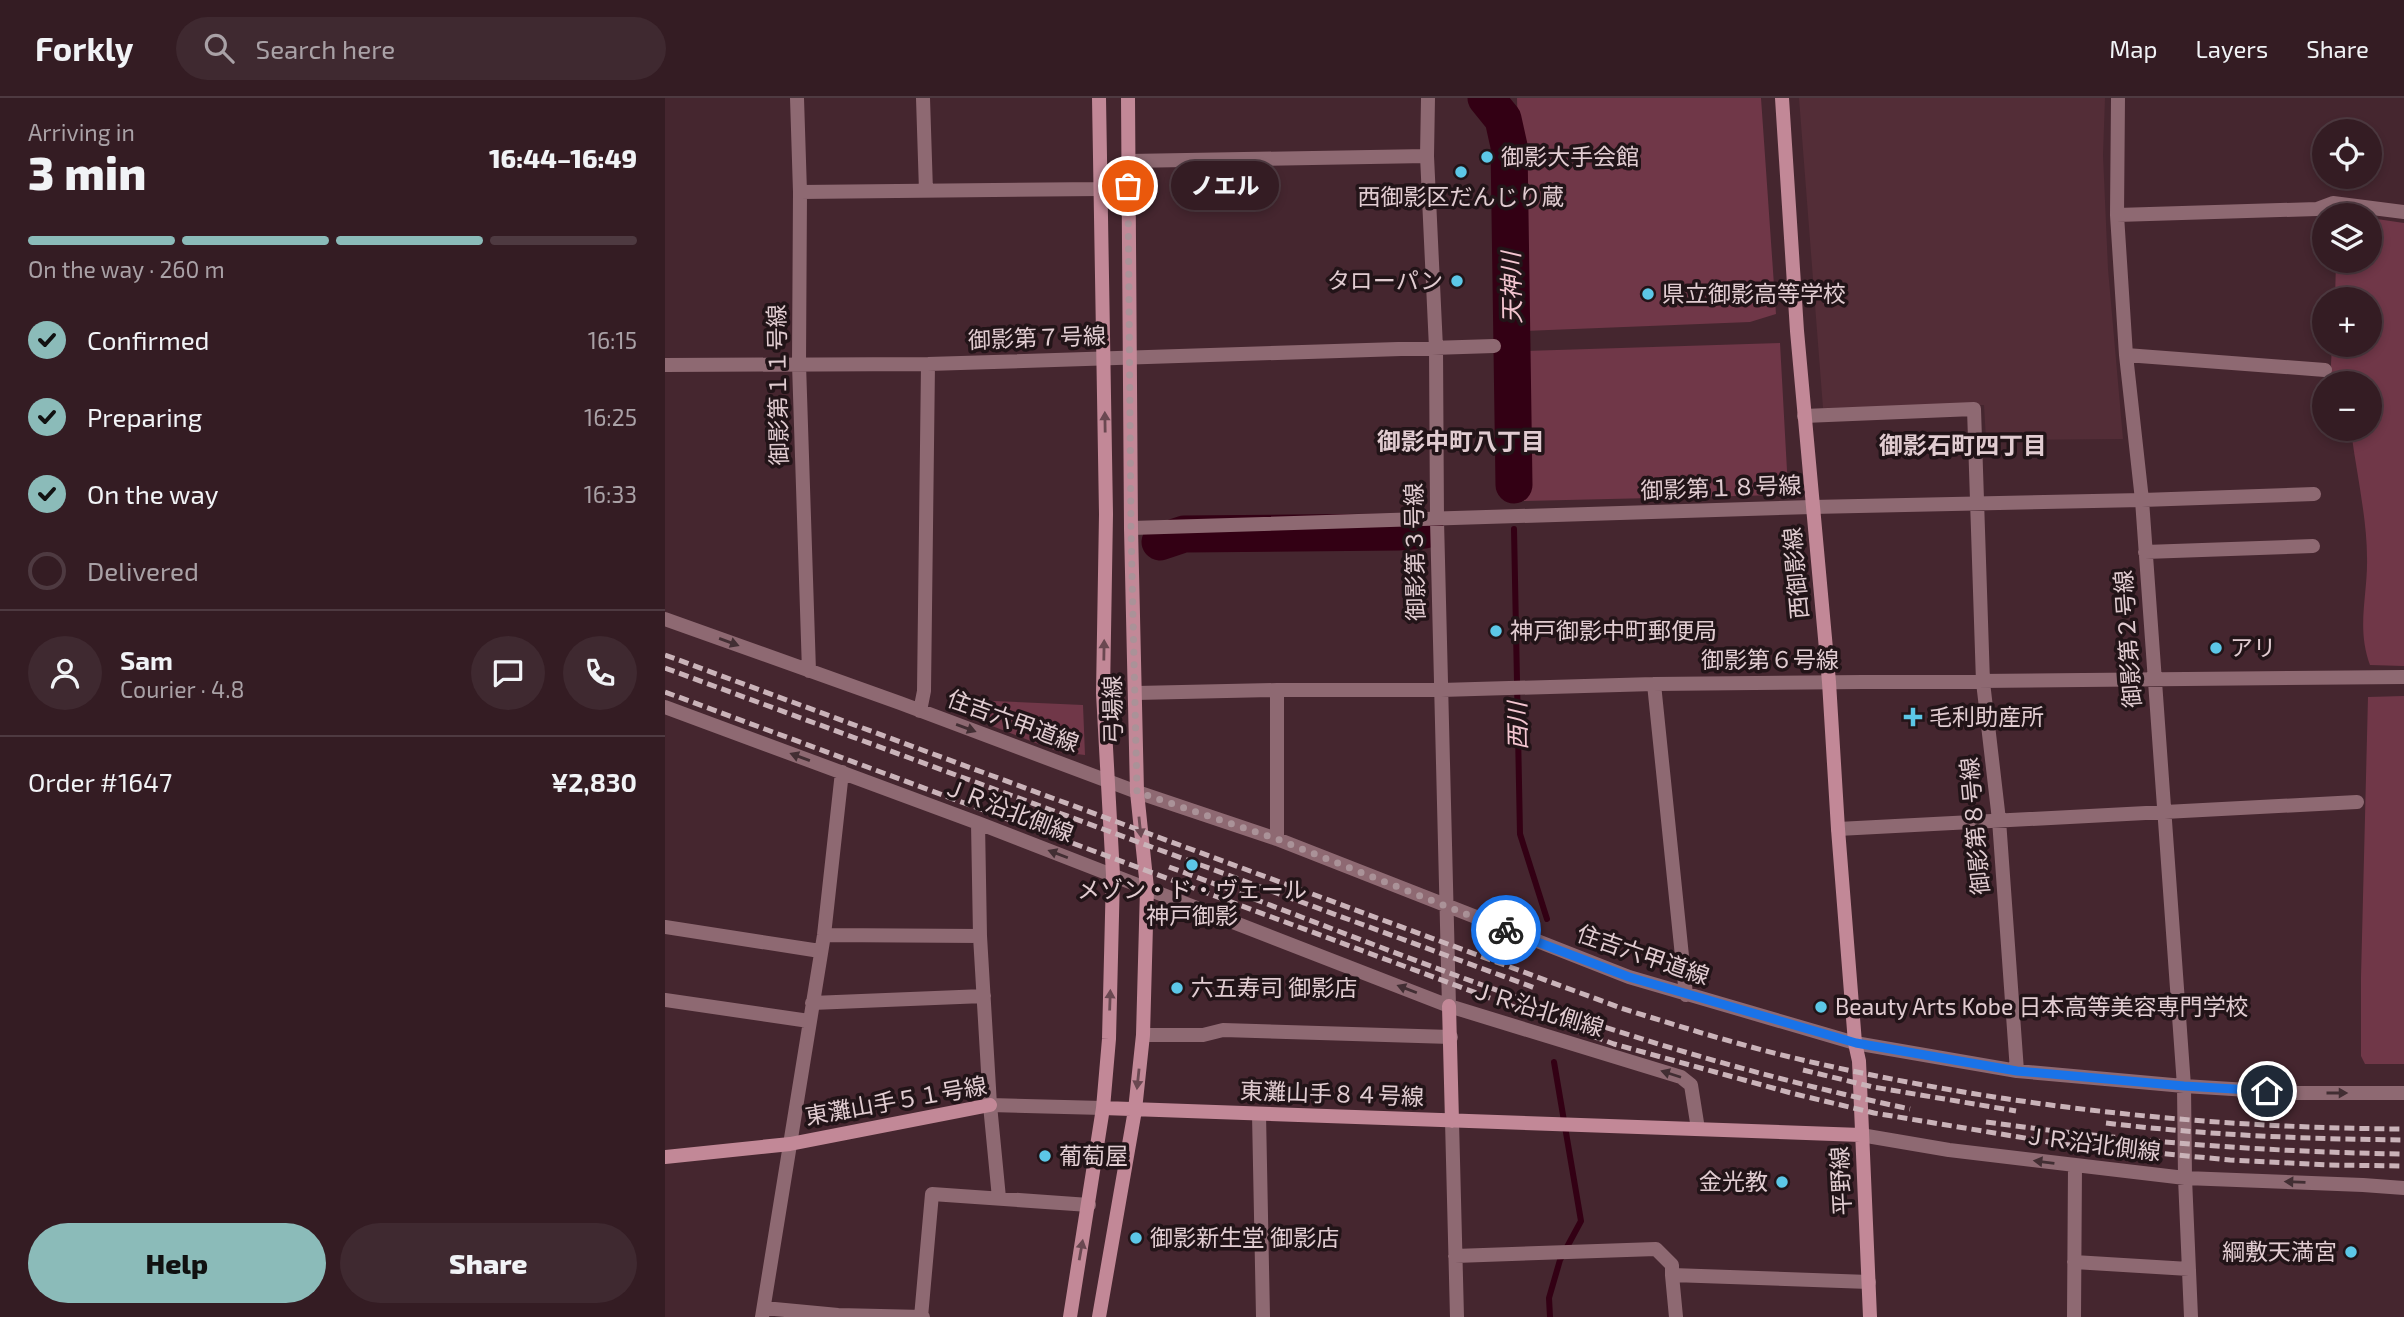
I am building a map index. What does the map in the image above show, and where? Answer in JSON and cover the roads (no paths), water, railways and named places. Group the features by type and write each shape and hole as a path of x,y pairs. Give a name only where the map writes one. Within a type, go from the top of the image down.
{"street":[{"name":"御影第１１号線","path":"797,98 800,192 799,364 809,671"},
{"path":"923,98 926,191"},
{"name":"弓場線","path":"1070,1317 1103,1108 1109,1039 1113,875 1104,693 1106,514 1098,98"},
{"name":"弓場線","path":"1099,1317 1135,1110 1143,1035 1147,888 1137,792 1131,528 1128,98"},
{"name":"御影第３号線","path":"1427,98 1436,348 1437,520 1449,1006"},
{"name":"西御影線","path":"1782,98 1804,416 1829,682 1856,1043"},
{"name":"御影第２号線","path":"2118,98 2117,215 2184,1086 2185,1178 2192,1317"},
{"path":"1129,160 1427,156"},
{"path":"800,192 1101,189 1128,186"},
{"path":"2117,215 2317,209 2333,203 2404,212"},
{"name":"御影第７号線","path":"665,365 928,363 1495,346"},
{"path":"2126,355 2325,370"},
{"path":"920,711 924,691 928,363"},
{"name":"御影第８号線","path":"1804,416 1974,409 1983,682 2000,820 2017,1071"},
{"name":"御影第１８号線","path":"1131,528 2314,494"},
{"path":"2145,552 2313,546"},
{"name":"住吉六甲道線","path":"665,619 1137,792 1277,839 1629,977 1856,1043 2017,1071 2295,1093 2404,1093"},
{"name":"御影第６号線","path":"1136,693 1441,690 1654,684 2404,677"},
{"path":"1654,684 1686,995"},
{"path":"1277,690 1277,839"},
{"name":"ＪＲ沿北側線","path":"665,707 978,823 1449,1006 1681,1077 1691,1085 1698,1129 1861,1135 1949,1150 2185,1178 2404,1188"},
{"path":"665,1157 790,1144 824,935 842,772"},
{"path":"1838,829 2357,802"},
{"path":"978,823 980,936 990,1105 999,1198"},
{"path":"665,927 820,951"},
{"path":"824,935 980,936"},
{"path":"812,1003 984,996"},
{"path":"665,1000 809,1021"},
{"path":"1449,1006 1457,1317"},
{"path":"1143,1035 1203,1035 1223,1030 1451,1037"},
{"name":"平野線","path":"1856,1043 1870,1317"},
{"name":"東灘山手５１号線","path":"763,1313 790,1144 990,1105 1103,1108"},
{"name":"東灘山手８４号線","path":"1103,1108 1698,1129"},
{"path":"1259,1114 1263,1317"},
{"path":"2074,1317 2075,1166"},
{"path":"763,1313 922,1317 932,1194 1089,1205"},
{"path":"1455,1256 1656,1249 1672,1265 1676,1317"},
{"path":"2074,1262 2189,1269"},
{"path":"1672,1275 1869,1282"}],"waterway":[{"name":"天神川","path":"1486,98 1503,119 1509,146 1514,485"},
{"name":"西川","path":"1514,529 1520,834 1547,919"},
{"name":"天神川","path":"1160,542 1184,534 1425,530"},
{"name":"西川","path":"1550,1317 1549,1298 1560,1260 1581,1221 1554,1062"}],"railway":[{"path":"665,655 1621,1008 1751,1047 1869,1075 2097,1111 2250,1124 2404,1129"},
{"path":"665,668 1535,988"},
{"path":"665,692 1614,1044 1791,1093 1874,1113 2061,1144 2230,1160 2404,1166"},
{"path":"1169,867 1448,973 1617,1031 1762,1074 1910,1109"},
{"path":"1803,1070 1873,1087 2016,1111"},
{"path":"1986,1122 2194,1144 2404,1154"},
{"path":"2106,1123 2255,1136 2404,1140"}],"place":[{"name":"御影大手会館","path":"1487,157"},
{"name":"西御影区だんじり蔵","path":"1461,172"},
{"name":"ノエル","path":"1128,186"},
{"name":"タローパン","path":"1457,281"},
{"name":"県立御影高等学校","path":"1648,294"},
{"name":"神戸御影中町郵便局","path":"1496,631"},
{"name":"アリ","path":"2216,648"},
{"name":"毛利助産所","path":"1913,717"},
{"name":"メゾン・ド・ヴェール 神戸御影","path":"1192,865"},
{"name":"六五寿司 御影店","path":"1177,988"},
{"name":"Beauty Arts Kobe 日本高等美容専門学校","path":"1821,1007"},
{"name":"葡萄屋","path":"1045,1156"},
{"name":"金光教","path":"1782,1182"},
{"name":"御影新生堂 御影店","path":"1136,1238"},
{"name":"綱敷天満宮","path":"2351,1252"}],"district":[{"name":"御影中町八丁目","path":"1461,442"},
{"name":"御影石町四丁目","path":"1963,446"}]}
